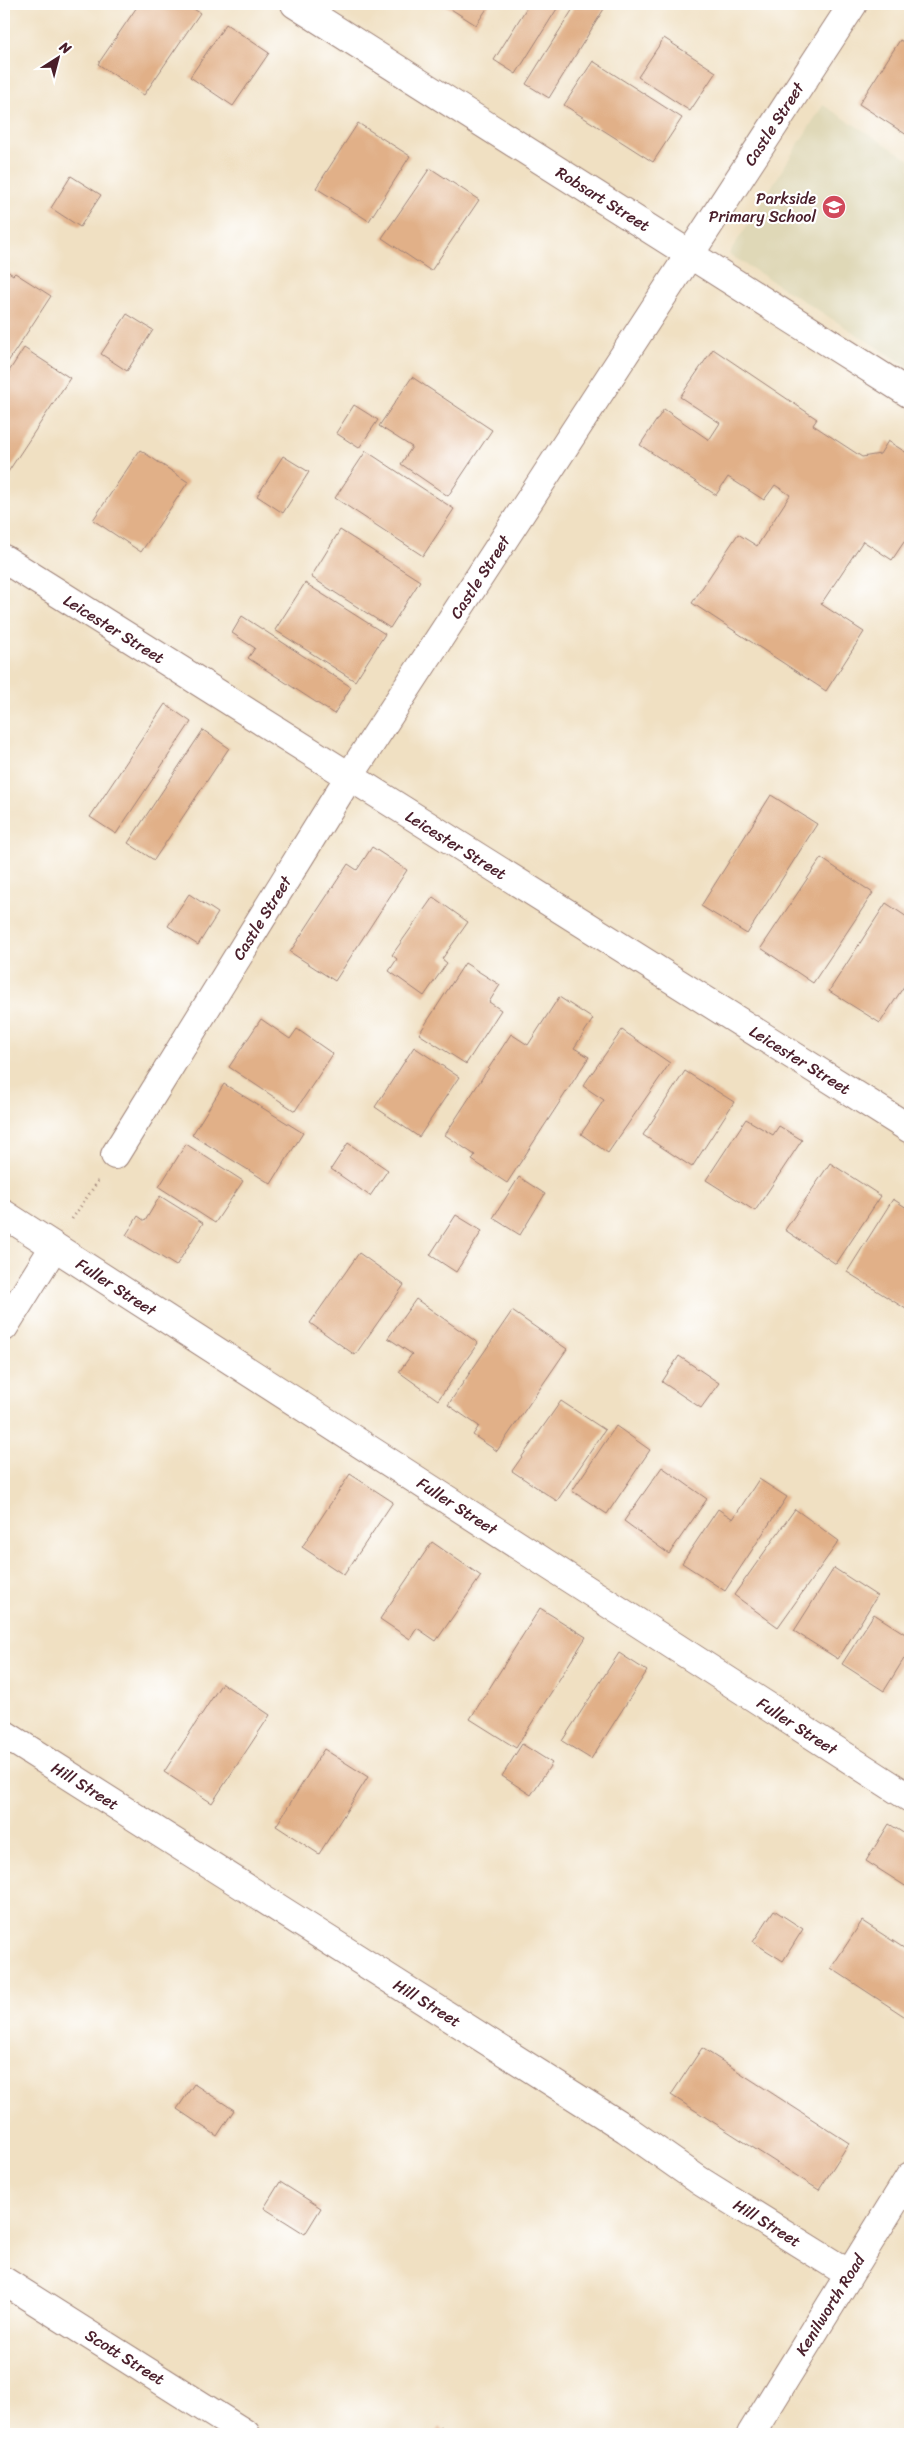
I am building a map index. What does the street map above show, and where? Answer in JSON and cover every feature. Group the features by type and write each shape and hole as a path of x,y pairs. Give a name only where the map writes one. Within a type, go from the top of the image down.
{"street":[{"name":"Robsart Street","path":"295,4 910,394"},
{"name":"Castle Street","path":"115,1155 349,777 853,4"},
{"name":"Leicester Street","path":"4,559 910,1129"},
{"name":"Fuller Street","path":"4,1214 910,1798"},
{"path":"4,1327 54,1247"},
{"name":"Hill Street","path":"4,1734 626,2129 700,2181 849,2274"},
{"name":"Kenilworth Road","path":"750,2434 849,2274 903,2204 910,2176"},
{"name":"Scott Street","path":"4,2281 246,2434"}],"path":[{"path":"54,1247 115,1155"}],"shaded area":[{"name":"Parkside Primary School","path":"823,105 910,160 910,368 729,254"}],"building":[{"path":"139,4 186,4 200,13 144,95 98,64"},
{"path":"443,4 490,4 476,25"},
{"path":"529,4 560,4 516,74 494,60"},
{"path":"576,4 607,4 549,98 526,84"},
{"path":"226,24 269,53 233,106 190,77"},
{"path":"664,38 716,72 690,111 638,77"},
{"path":"900,40 910,46 910,137 859,104"},
{"path":"593,61 682,118 653,162 564,105"},
{"path":"358,123 410,156 369,221 316,188"},
{"path":"430,168 479,200 431,271 382,238"},
{"path":"71,176 101,195 80,227 51,208"},
{"path":"4,269 13,275 15,273 51,296 4,368"},
{"path":"127,314 153,330 127,371 101,354"},
{"path":"24,348 70,378 8,472 4,469 4,379"},
{"path":"713,349 817,419 813,425 862,457 880,454 888,441 910,455 910,533 892,560 863,541 821,604 864,632 826,691 692,603 738,534 757,546 790,495 775,485 764,500 728,477 716,495 640,445 664,409 709,440 720,423 680,397"},
{"path":"412,377 492,430 448,496 401,464 412,447 379,426"},
{"path":"354,405 378,420 359,448 336,433"},
{"path":"140,450 188,482 141,552 93,520"},
{"path":"366,451 454,509 423,556 335,498"},
{"path":"283,456 309,472 283,513 257,496"},
{"path":"340,530 420,581 390,628 311,577"},
{"path":"305,583 385,634 355,681 275,630"},
{"path":"242,616 351,687 334,714 248,658 255,648 232,633"},
{"path":"165,704 191,722 116,834 90,817"},
{"path":"203,730 229,748 154,860 128,843"},
{"path":"771,795 817,824 747,934 701,906"},
{"path":"372,847 407,870 335,981 290,952 348,864 357,870"},
{"path":"821,858 873,893 813,983 761,948"},
{"path":"189,894 218,913 198,945 168,926"},
{"path":"433,897 468,922 442,959 447,963 424,996 389,971 397,959 392,955"},
{"path":"886,903 910,919 910,940 907,945 910,948 910,977 880,1023 829,991"},
{"path":"465,963 500,985 489,1002 501,1010 466,1064 419,1034"},
{"path":"559,997 593,1019 574,1048 589,1057 507,1183 472,1160 475,1155 445,1135 511,1034 528,1045"},
{"path":"261,1019 290,1039 297,1029 333,1054 295,1111 229,1067"},
{"path":"622,1030 670,1063 608,1153 581,1134 604,1100 583,1086"},
{"path":"414,1047 459,1077 419,1137 375,1107"},
{"path":"685,1071 734,1102 692,1167 643,1135"},
{"path":"224,1084 303,1133 271,1184 192,1135"},
{"path":"746,1119 773,1135 779,1126 802,1140 755,1211 706,1180"},
{"path":"348,1143 388,1170 370,1196 331,1169"},
{"path":"186,1144 243,1181 215,1223 159,1187"},
{"path":"830,1163 881,1196 836,1264 785,1230"},
{"path":"519,1177 545,1194 520,1235 493,1218"},
{"path":"160,1196 203,1223 176,1266 126,1235 138,1216 145,1221"},
{"path":"893,1199 910,1210 910,1302 906,1309 847,1272"},
{"path":"456,1215 482,1231 456,1272 430,1255"},
{"path":"359,1253 404,1285 355,1355 310,1323"},
{"path":"416,1299 478,1343 438,1400 399,1372 412,1354 388,1338"},
{"path":"512,1311 567,1349 497,1451 473,1435 479,1426 448,1405"},
{"path":"679,1356 719,1383 701,1408 662,1382"},
{"path":"561,1401 605,1430 557,1501 512,1471"},
{"path":"616,1426 650,1450 607,1514 572,1491"},
{"path":"662,1467 707,1499 669,1554 624,1521"},
{"path":"350,1474 393,1502 344,1575 302,1547"},
{"path":"759,1479 787,1497 725,1591 682,1563 718,1509 733,1519"},
{"path":"795,1509 839,1541 778,1627 734,1595"},
{"path":"432,1542 481,1576 436,1641 417,1628 410,1639 380,1619"},
{"path":"834,1568 877,1596 838,1659 794,1631"},
{"path":"540,1608 586,1637 516,1748 470,1719"},
{"path":"874,1614 910,1637 910,1649 884,1691 842,1664"},
{"path":"619,1653 647,1671 591,1759 562,1741"},
{"path":"222,1683 270,1715 212,1803 164,1772"},
{"path":"522,1744 552,1763 531,1795 502,1776"},
{"path":"324,1749 368,1777 319,1854 276,1826"},
{"path":"889,1824 910,1837 910,1889 866,1861"},
{"path":"774,1910 803,1929 783,1961 753,1942"},
{"path":"862,1921 910,1952 910,2020 831,1968"},
{"path":"702,2048 849,2143 819,2190 671,2095"},
{"path":"194,2084 234,2110 217,2136 177,2109"},
{"path":"280,2182 321,2208 305,2234 264,2208"},
{"path":"440,2427 450,2434 435,2434"}],"place":[{"name":"Parkside Primary School","path":"834,207"}]}
